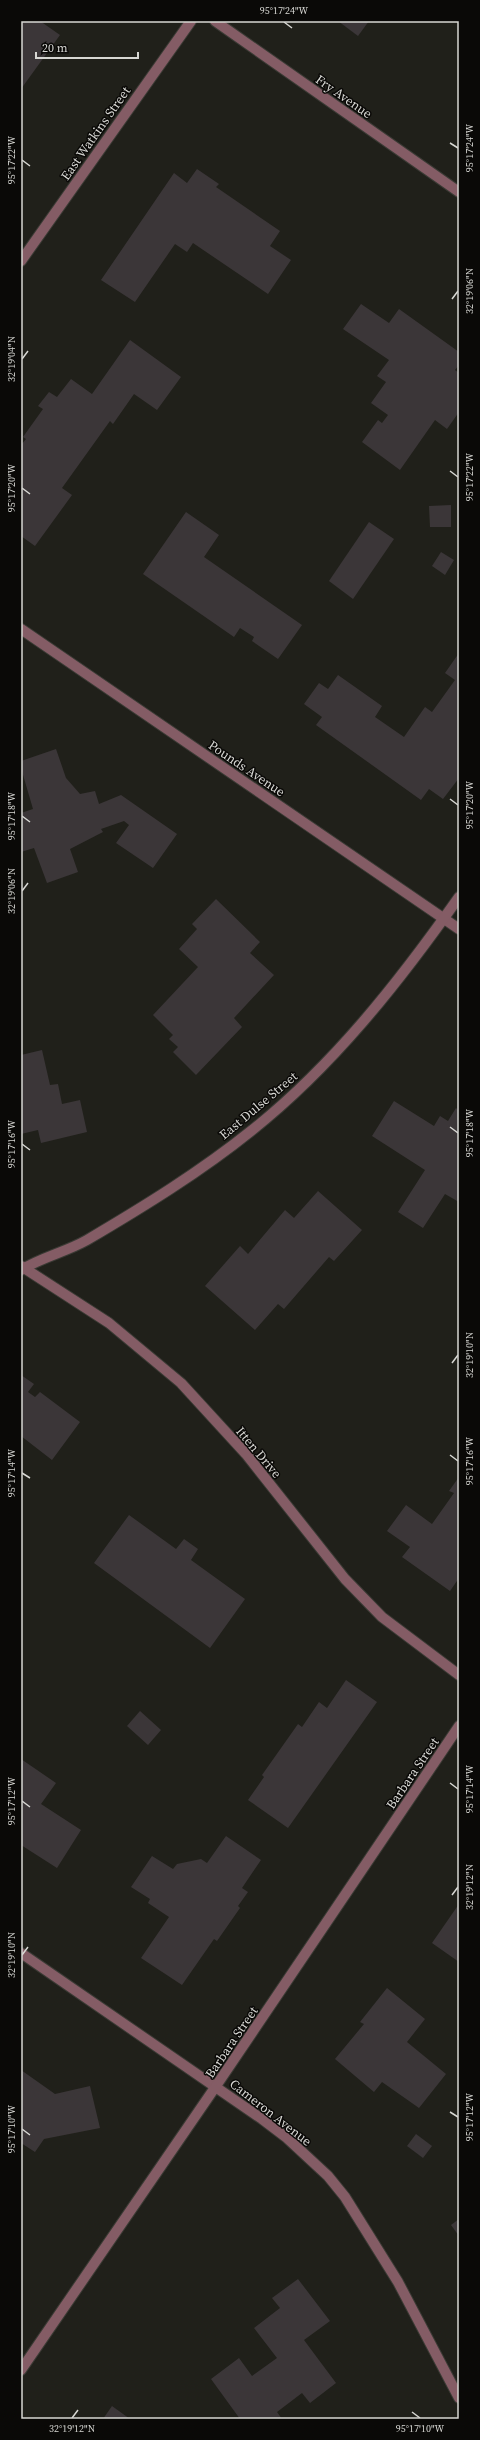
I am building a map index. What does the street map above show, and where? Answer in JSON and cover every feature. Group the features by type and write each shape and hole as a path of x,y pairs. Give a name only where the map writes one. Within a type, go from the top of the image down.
{"street":[{"name":"East Watkins Street","path":"21,261 191,21"},
{"name":"Fry Avenue","path":"215,21 459,192"},
{"name":"Pounds Avenue","path":"21,629 459,930"},
{"name":"East Dulse Street","path":"22,1268 85,1241 193,1173 251,1131 328,1062 402,976 459,897"},
{"name":"Itten Drive","path":"22,1268 109,1323 181,1383 246,1454 345,1579 382,1618 459,1675"},
{"name":"Barbara Street","path":"21,2370 216,2086 459,1726"},
{"name":"Cameron Avenue","path":"21,1953 216,2086 287,2138 328,2176 345,2197 384,2257 459,2398"}],"building":[{"path":"21,21 40,21 60,35 21,89"},
{"path":"338,21 369,21 358,36"},
{"path":"197,169 219,184 216,187 280,231 270,246 291,260 268,294 193,243 187,252 175,244 135,302 101,280 174,173 187,183"},
{"path":"361,304 389,323 399,309 459,352 459,365 455,370 459,373 459,412 447,429 435,420 400,470 362,442 378,420 382,423 388,415 371,403 386,382 377,376 389,360 343,329"},
{"path":"130,340 181,377 157,410 134,394 113,424 110,421 62,488 72,495 35,546 21,536 21,445 26,439 23,437 43,409 38,406 49,392 57,397 71,379 92,394"},
{"path":"451,505 451,527 430,527 429,506"},
{"path":"186,512 219,535 204,557 302,625 278,659 252,641 254,637 240,628 234,637 143,574"},
{"path":"369,522 394,539 353,599 329,581"},
{"path":"441,552 454,560 445,575 432,566"},
{"path":"459,653 459,778 443,799 429,789 421,800 316,725 322,717 304,704 319,683 328,689 338,675 382,706 375,717 404,737 425,707 432,712 455,680 445,673"},
{"path":"56,749 66,778 80,794 95,791 99,804 121,795 177,834 153,868 116,843 129,825 124,821 101,829 103,832 70,849 78,872 47,883 34,848 21,852 21,813 33,809 21,768 21,761"},
{"path":"216,899 260,942 250,953 274,975 234,1018 242,1027 196,1075 173,1052 178,1047 169,1039 173,1035 153,1015 198,967 179,949 197,929 192,924"},
{"path":"42,1050 50,1085 58,1084 62,1104 80,1100 87,1132 41,1143 38,1130 21,1134 21,1055"},
{"path":"394,1101 434,1126 440,1116 448,1121 456,1108 459,1111 459,1202 445,1194 423,1228 398,1212 425,1170 372,1136"},
{"path":"318,1191 362,1230 334,1261 329,1257 284,1309 278,1304 255,1330 205,1286 240,1246 248,1254 285,1210 294,1218"},
{"path":"21,1375 34,1384 28,1392 35,1397 40,1392 80,1422 52,1460 21,1436"},
{"path":"459,1477 459,1578 450,1591 402,1557 410,1547 387,1531 406,1505 432,1524 454,1493 449,1491"},
{"path":"129,1515 176,1549 184,1539 198,1549 191,1560 245,1599 210,1648 94,1563"},
{"path":"346,1680 377,1702 288,1828 248,1800 264,1777 262,1775 298,1724 302,1727 319,1702 327,1708"},
{"path":"140,1711 161,1730 148,1745 127,1726"},
{"path":"21,1759 56,1783 41,1804 81,1830 57,1868 21,1845"},
{"path":"226,1836 261,1860 242,1888 248,1892 238,1906 240,1908 217,1941 214,1939 182,1985 141,1958 169,1917 148,1903 150,1899 131,1887 152,1856 173,1869 177,1864 201,1859 207,1863"},
{"path":"459,1904 459,1962 432,1943"},
{"path":"387,1988 425,2019 407,2042 446,2074 419,2108 382,2082 374,2092 335,2059 364,2024 360,2022"},
{"path":"21,2070 55,2094 90,2086 100,2128 44,2139 35,2152 21,2143"},
{"path":"416,2134 432,2146 423,2158 407,2146"},
{"path":"459,2219 459,2236 451,2225"},
{"path":"298,2279 330,2321 304,2340 336,2383 310,2403 302,2393 277,2412 282,2419 240,2419 211,2379 239,2358 252,2376 277,2358 254,2328 280,2308 272,2298"},
{"path":"112,2406 130,2419 103,2419"}]}
